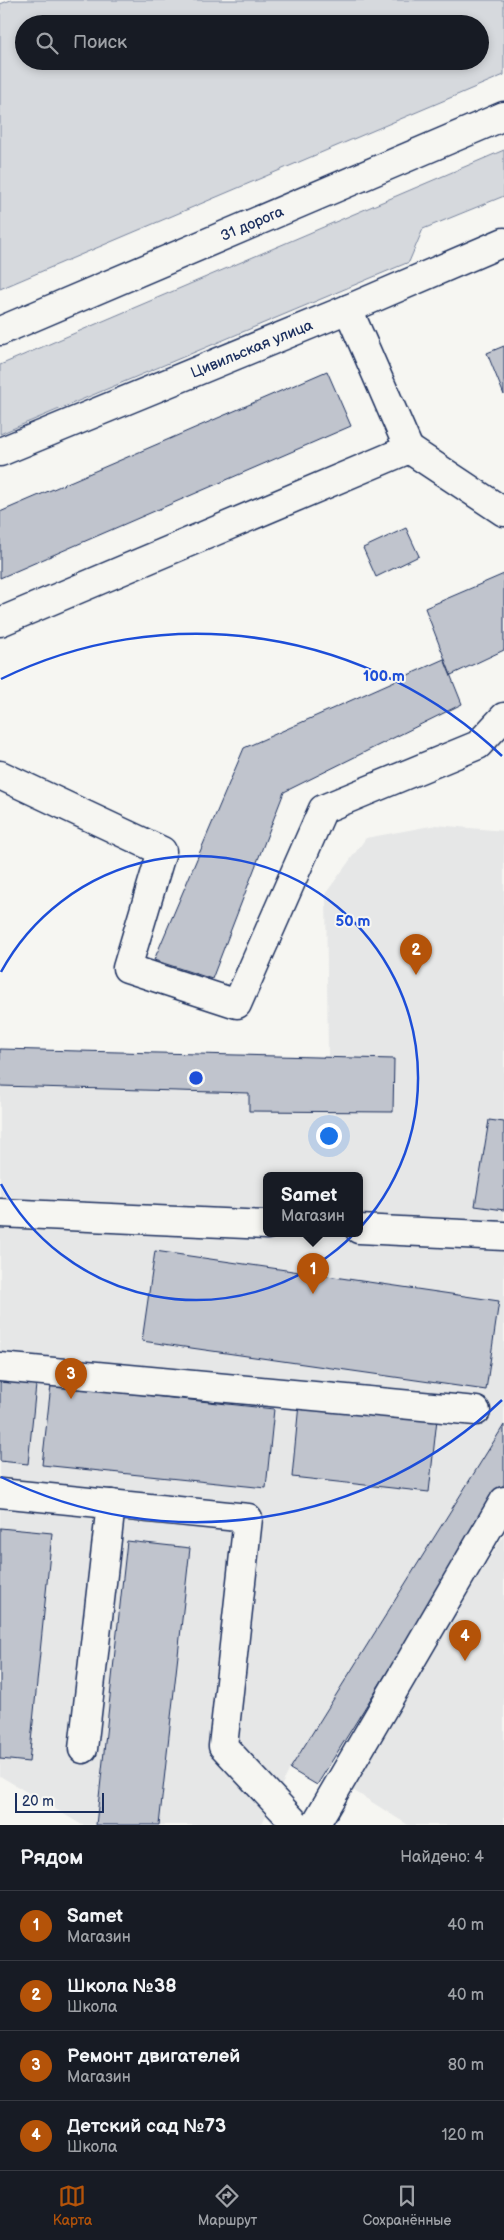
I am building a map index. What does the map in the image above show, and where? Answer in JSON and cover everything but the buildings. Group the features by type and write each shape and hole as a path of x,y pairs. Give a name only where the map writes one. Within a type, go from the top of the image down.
{"street":[{"name":"31 дорога","path":"0,331 504,116"},
{"name":"Цивильская улица","path":"0,452 348,309 504,242"},
{"path":"348,309 409,450 504,512"},
{"path":"0,622 409,450"},
{"path":"0,775 162,851 127,968 237,1004 323,808 478,745 504,717"},
{"path":"0,1213 263,1225"},
{"path":"363,1229 504,1236"},
{"path":"0,1367 476,1411"},
{"path":"0,1493 248,1518 223,1746 297,1825"},
{"path":"315,1825 504,1501"},
{"path":"83,1749 111,1504"}],"shaded area":[{"path":"11,0 504,0 504,75 0,289 0,4"},
{"path":"504,150 504,196 423,229 409,262 0,434 0,365"},
{"path":"436,825 504,831 504,1425 290,1769 261,1825 82,1825 0,1776 0,1049 328,1056 326,893 366,838"},
{"path":"504,1535 504,1825 408,1825 348,1787"}],"place":[{"name":"Школа №38","path":"416,975"},
{"name":"Samet","path":"313,1294"},
{"name":"Ремонт двигателей","path":"71,1399"},
{"name":"Детский сад №73","path":"465,1661"}]}
